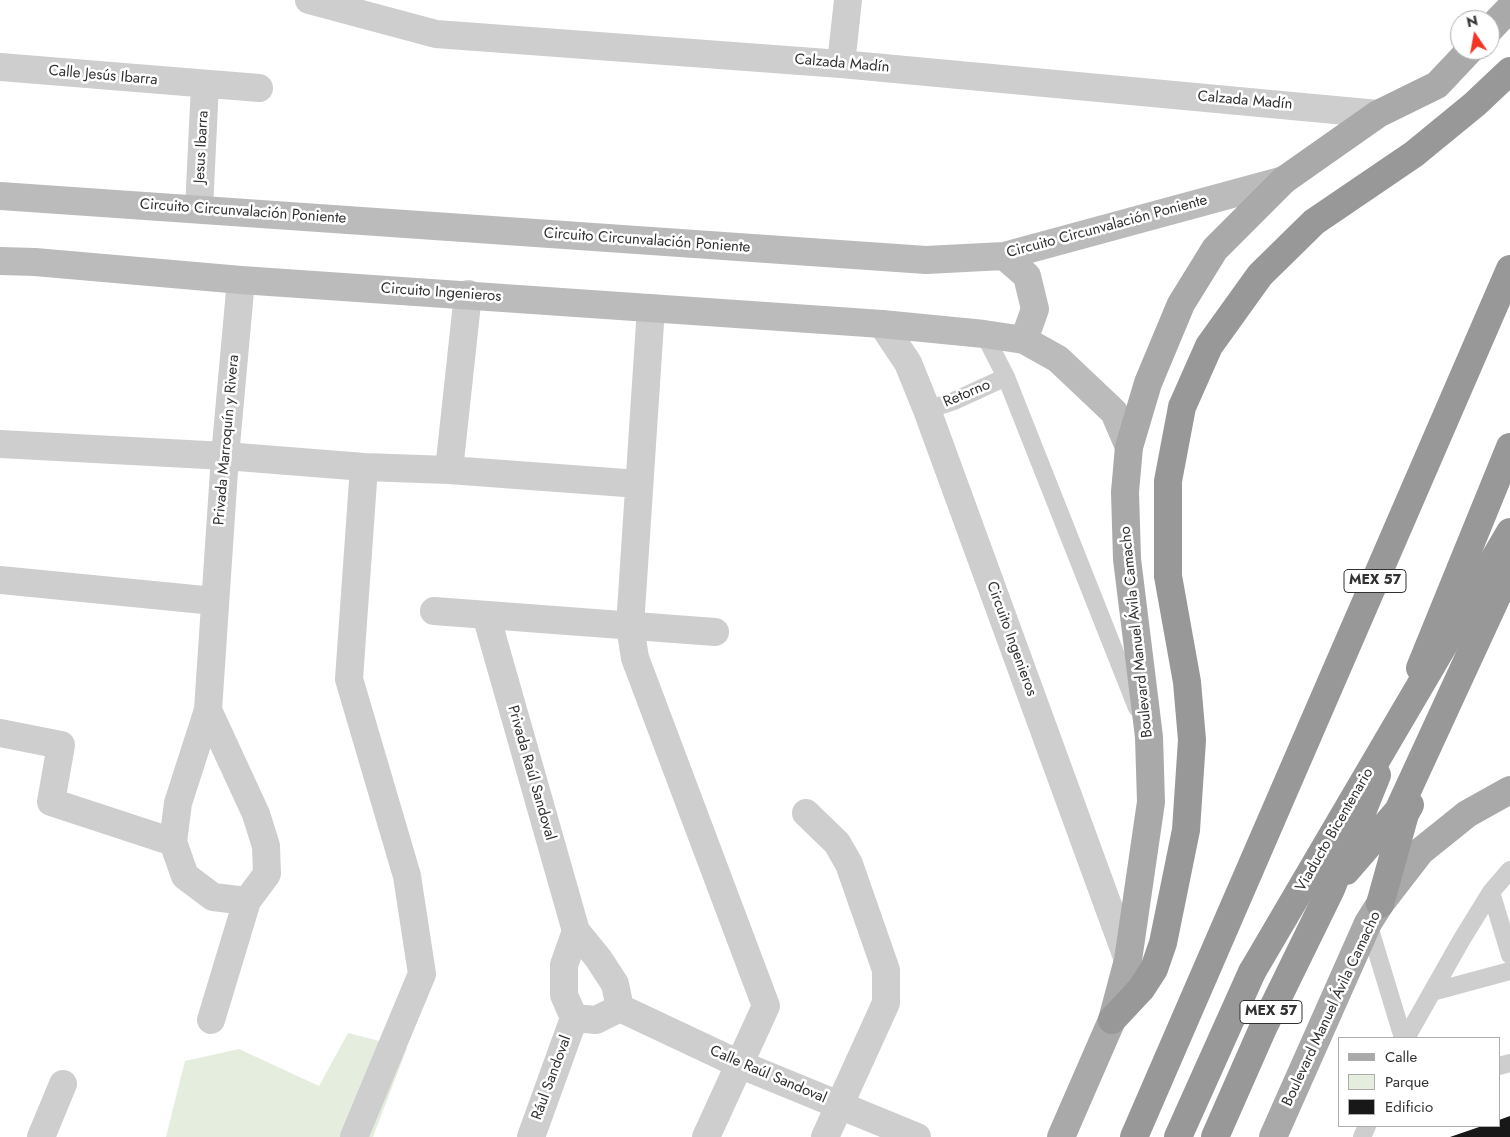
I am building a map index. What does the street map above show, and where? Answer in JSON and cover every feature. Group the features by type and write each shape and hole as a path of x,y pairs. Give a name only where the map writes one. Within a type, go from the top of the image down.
{"highway":[{"path":"1112,1020 1141,989 1154,969 1162,943 1186,830 1192,740 1187,682 1168,576 1168,481 1182,407 1209,346 1260,275 1314,222 1414,154 1475,104 1510,71"},
{"name":"MEX 57","path":"1134,1137 1510,269"},
{"name":"MEX 57","path":"1215,1137 1263,1028 1331,889 1510,447"},
{"name":"Viaducto Bicentenario","path":"1178,1137 1252,972 1510,532"},
{"path":"1331,889 1398,810 1510,568"},
{"path":"1374,913 1405,814 1510,589"}],"main road":[{"path":"1500,18 1510,8"},
{"name":"Boulevard Manuel Ávila Camacho","path":"1061,1137 1112,1020 1128,960 1150,802 1149,737 1127,559 1125,492 1129,447 1148,382 1181,304 1215,249 1284,180 1378,114 1437,85 1461,60"},
{"name":"Circuito Circunvalación Poniente","path":"0,196 926,260 1004,256 1284,180"},
{"path":"1004,256 1027,276 1035,309 1024,340"},
{"name":"Circuito Ingenieros","path":"0,261 35,262 241,280 468,294 882,324 1024,340 1058,359 1114,412 1129,447"},
{"name":"Boulevard Manuel Ávila Camacho","path":"1274,1137 1374,913 1421,851 1467,814 1510,790"}],"street":[{"name":"Calzada Madín","path":"309,0 436,34 841,64 1378,114"},
{"path":"841,64 848,0"},
{"name":"Calle Jesús Ibarra","path":"0,67 259,88"},
{"name":"Jesus Ibarra","path":"199,209 205,84"},
{"name":"Privada Marroquín y Rivera","path":"172,842 178,802 208,710 225,456 241,280"},
{"path":"449,470 468,294"},
{"path":"651,308 630,626 635,658 766,1006 706,1137"},
{"name":"Circuito Ingenieros","path":"882,324 908,363 927,410 1128,960"},
{"path":"0,444 225,456 364,467 449,470 640,484"},
{"path":"354,1137 422,974 407,876 349,679 364,467"},
{"path":"0,580 214,601"},
{"path":"434,611 715,632"},
{"name":"Privada Raúl Sandoval","path":"486,615 576,931"},
{"name":"Privada Marroquín y Rivera","path":"208,710 256,814 266,846 268,874 247,901 211,1020"},
{"path":"0,733 61,745 51,802 172,842 186,876 213,897 247,901"},
{"path":"806,813 837,842 845,857 886,970 886,1003 825,1137"},
{"path":"576,931 598,958 615,984 620,1008 596,1020 574,1018 564,995 564,965 576,931"},
{"name":"Calle Raúl Sandoval","path":"620,1008 739,1064 917,1137"},
{"name":"Rául Sandoval","path":"530,1137 574,1018"},
{"path":"41,1137 63,1084"}],"lane":[{"path":"984,334 1006,377 1149,737"},
{"name":"Retorno","path":"927,410 954,401 1006,377"},
{"path":"1405,1037 1491,892 1510,870"},
{"path":"1491,892 1510,955"},
{"path":"1374,913 1404,1037"},
{"path":"1432,992 1510,971"}],"green space":[{"path":"348,1033 407,1048 373,1137 166,1137 185,1061 239,1049 319,1086"}],"building":[{"path":"1510,1116 1510,1137 1450,1137 1479,1127 1500,1127 1500,1120"}]}
